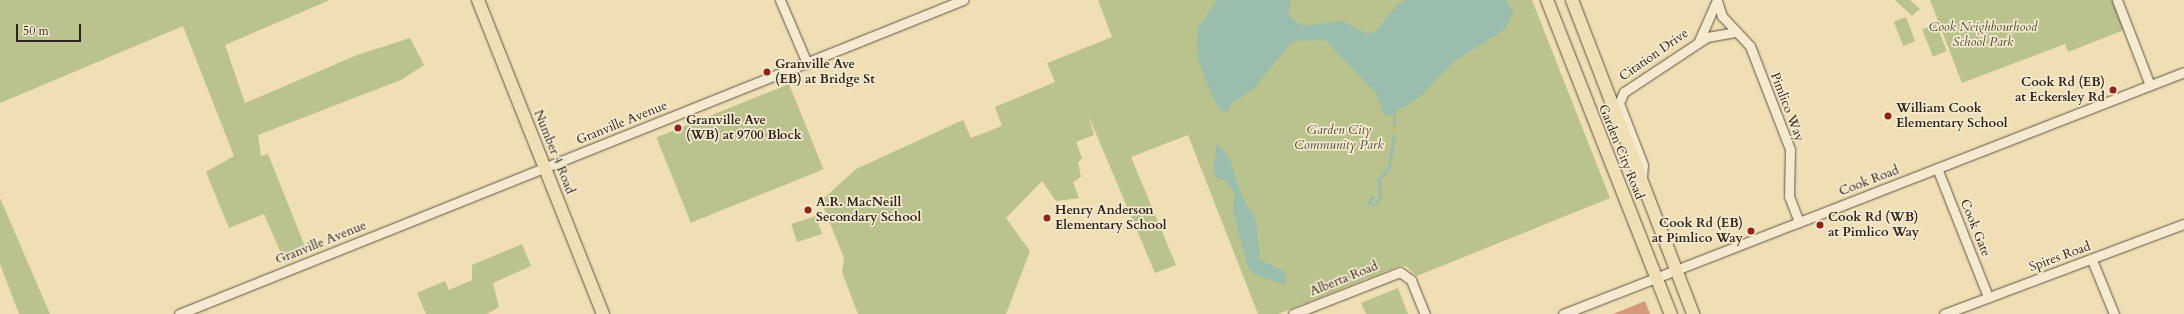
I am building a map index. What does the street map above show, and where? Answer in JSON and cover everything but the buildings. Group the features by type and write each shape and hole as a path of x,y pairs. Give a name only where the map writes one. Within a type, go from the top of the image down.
{"main road":[{"name":"Number 4 Road","path":"478,0 603,314"},
{"name":"Garden City Road","path":"1546,0 1671,314"},
{"name":"Garden City Road","path":"1572,0 1642,178 1693,314"}],"street":[{"path":"780,0 807,63"},
{"name":"Granville Avenue","path":"180,314 963,0"},
{"name":"Citation Drive","path":"1642,178 1643,166 1619,104 1622,97 1634,84 1698,43 1717,0"},
{"name":"Pimlico Way","path":"1717,0 1722,16 1734,32 1750,46 1790,149 1789,196 1799,222"},
{"path":"2117,0 2150,85"},
{"path":"1698,43 1717,33 1734,32"},
{"name":"Cook Road","path":"1563,314 2184,72"},
{"name":"Cook Gate","path":"1937,168 1988,297"},
{"name":"Spires Road","path":"1944,314 2092,260 2184,224"},
{"path":"2092,260 2114,314"},
{"name":"Alberta Road","path":"1293,314 1394,272 1405,273 1425,314"}],"green space":[{"path":"0,0 330,0 225,45 245,103 357,55 410,38 424,65 401,80 258,135 261,156 268,154 308,254 285,263 264,214 229,228 206,172 234,156 183,26 0,103"},
{"name":"Garden City Community Park","path":"1098,0 1532,0 1610,198 1417,276 1406,266 1399,266 1278,314 1258,314 1188,135 1131,157 1176,265 1155,273 1089,117 1094,135 1076,142 1082,158 1078,163 1081,177 1073,182 1079,198 1056,201 1042,181 1006,218 1030,251 1006,314 858,314 842,272 844,258 821,201 856,169 963,120 971,138 1002,126 995,107 1055,82 1047,63 1112,37"},
{"path":"1895,0 1910,0 1920,9 1912,16"},
{"name":"Cook Neighbourhood School Park","path":"1930,0 2112,0 2124,30 2068,52 2065,44 1962,83"},
{"path":"1906,17 1915,41 1903,46 1894,22"},
{"path":"1936,24 1947,51 1933,57 1922,30"},
{"path":"789,84 823,169 691,223 656,138"},
{"path":"0,198 50,314 19,314 0,264"},
{"path":"816,216 822,234 797,242 791,224"},
{"path":"522,244 531,266 493,283 499,307 487,314 426,314 417,293 445,281 449,290 472,280 472,265"},
{"path":"1398,288 1408,314 1366,314 1361,303"}],"shaded area":[{"path":"1217,0 1291,0 1288,15 1302,26 1341,21 1368,34 1375,32 1398,4 1407,0 1506,0 1513,13 1505,29 1453,62 1420,97 1389,116 1384,114 1376,93 1325,40 1293,41 1254,88 1231,104 1227,112 1221,111 1212,95 1197,57 1198,28"},
{"path":"1217,142 1230,160 1242,196 1256,221 1260,260 1282,270 1286,276 1285,285 1252,273 1248,267 1233,211 1235,194 1226,181 1217,178 1213,170"}],"waterway":[{"path":"1394,114 1394,125"},
{"path":"1373,197 1369,203 1375,204 1380,198 1379,180 1389,167 1394,135"}],"place":[{"name":"Granville Ave (EB) at Bridge St","path":"767,72"},
{"name":"Cook Rd (EB) at Eckersley Rd","path":"2113,90"},
{"name":"William Cook Elementary School","path":"1888,116"},
{"name":"Granville Ave (WB) at 9700 Block","path":"678,128"},
{"name":"A.R. MacNeill Secondary School","path":"808,210"},
{"name":"Henry Anderson Elementary School","path":"1047,218"},
{"name":"Cook Rd (WB) at Pimlico Way","path":"1820,225"},
{"name":"Cook Rd (EB) at Pimlico Way","path":"1751,231"}]}
